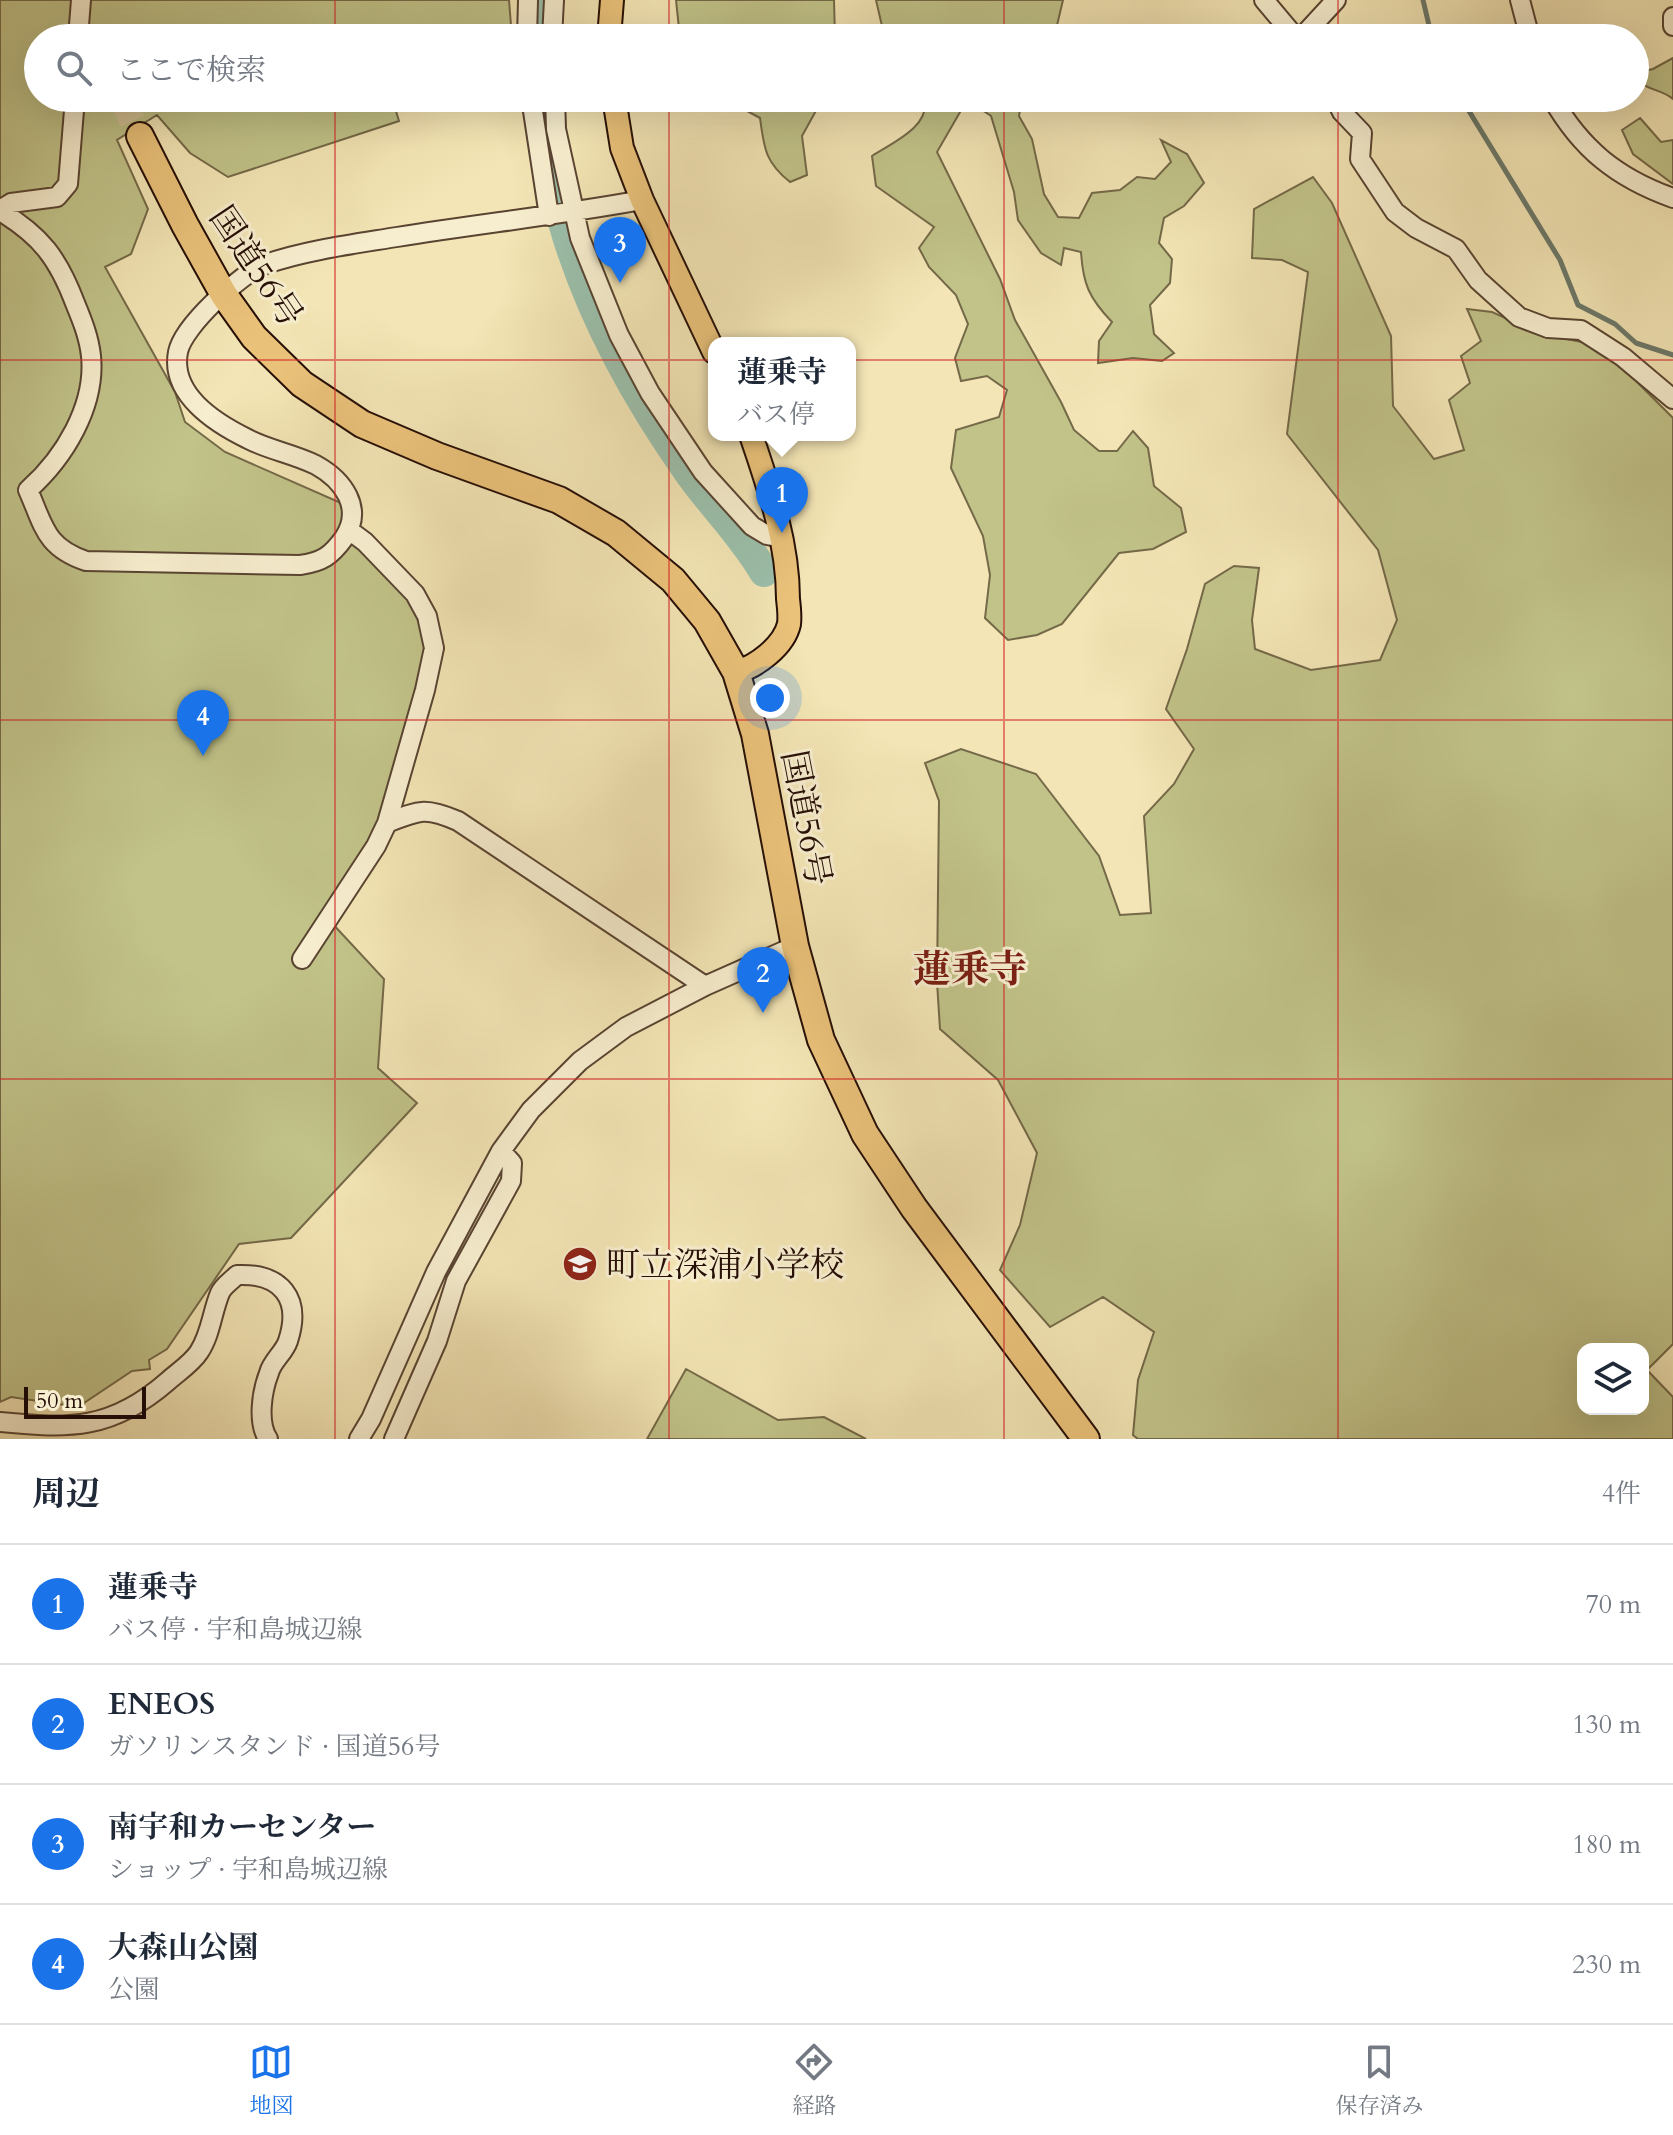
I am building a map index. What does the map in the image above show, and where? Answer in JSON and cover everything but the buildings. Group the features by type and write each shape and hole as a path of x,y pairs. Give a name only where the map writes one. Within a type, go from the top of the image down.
{"highway":[{"name":"国道56号","path":"140,136 224,295 254,337 302,384 362,424 437,456 559,500 616,533 673,580 707,621 736,672 755,734 795,946 821,1040 865,1134 914,1208 1086,1439"}],"main road":[{"path":"610,24 612,0"},
{"path":"616,112 622,148 642,200 708,339"},
{"path":"736,672 750,668 769,655 789,626 782,538 753,441"}],"street":[{"path":"79,24 81,0"},
{"path":"527,24 528,0"},
{"path":"553,24 554,0"},
{"path":"1264,0 1286,24"},
{"path":"1313,24 1336,0"},
{"path":"1520,0 1526,24"},
{"path":"1673,17 1673,26"},
{"path":"74,112 68,184 57,197 11,203 0,210 27,227 52,254 66,277 86,330 91,357 89,385 74,432 46,474 28,490 49,537 64,554 86,561 318,563 336,549 349,530 353,513 351,503 348,493 335,478 315,465 249,440 212,418 187,394 176,372 179,348 193,324 240,280 264,265 307,254 463,226 549,216 642,200"},
{"path":"533,112 549,216"},
{"path":"555,112 556,129 580,238 619,335 650,393 703,472 752,526 767,535 782,538"},
{"path":"1342,112 1362,133 1360,159 1395,212 1416,228 1456,249 1478,280 1519,317 1548,328 1581,330 1623,357 1673,399"},
{"path":"1560,112 1568,127 1600,158 1641,186 1673,198"},
{"path":"302,959 376,846 387,823 434,648 427,616 415,594 365,542 349,530"},
{"path":"387,823 410,813 433,810 458,821 705,986"},
{"path":"359,1439 371,1419 436,1272 501,1151 531,1110 580,1061 626,1027 705,986 795,946"},
{"path":"394,1439 437,1341 456,1281 511,1181 512,1163 501,1151"},
{"path":"0,1422 37,1426 83,1425 116,1416 155,1392 198,1354 210,1330 221,1291 237,1275 257,1274 277,1283 285,1292 294,1313 287,1344 269,1370 264,1391 262,1425 268,1439"}],"green space":[{"path":"0,0 509,0 511,24 24,24 24,112 396,112 399,121 228,177 190,153 157,115 117,140 148,209 131,254 105,267 175,392 185,422 225,452 341,503 349,530 415,594 434,648 387,823 330,921 384,979 378,1068 417,1103 291,1238 239,1244 167,1349 149,1360 150,1369 132,1371 78,1407 11,1397 0,1402"},
{"path":"676,0 834,0 835,24 679,24"},
{"path":"876,0 1063,0 1057,24 882,24"},
{"path":"1673,58 1673,99 1649,87 1649,70"},
{"path":"749,112 815,112 802,136 807,175 790,182 775,168 765,146 760,118"},
{"path":"924,112 960,112 937,152 1000,279 1015,320 1074,430 1099,451 1117,451 1133,431 1148,448 1154,486 1181,508 1186,532 1153,549 1119,553 1062,624 1037,635 1008,640 985,618 990,575 983,536 951,468 956,430 999,417 1007,390 987,376 961,381 955,358 968,324 956,295 929,267 919,248 934,227 876,186 872,156 908,133"},
{"path":"985,112 1020,112 1032,139 1044,194 1058,217 1079,218 1092,193 1120,190 1137,177 1155,179 1171,162 1161,140 1187,154 1204,183 1184,206 1164,218 1159,243 1172,259 1170,283 1150,305 1154,334 1174,353 1162,361 1133,358 1098,363 1099,341 1112,322 1089,290 1081,252 1064,248 1061,265 1041,253 1018,220 1014,192 991,116"},
{"path":"1640,118 1661,142 1673,140 1673,184 1633,154 1622,130"},
{"path":"1313,177 1332,203 1391,336 1393,406 1434,459 1464,450 1449,400 1470,383 1461,356 1481,341 1467,309 1492,312 1541,334 1592,344 1673,418 1673,1344 1649,1368 1649,1343 1577,1343 1577,1415 1649,1415 1649,1372 1673,1397 1673,1439 1138,1439 1133,1435 1138,1380 1154,1332 1103,1297 1050,1327 1000,1270 1020,1225 1037,1153 998,1080 940,1029 937,982 939,801 925,763 961,749 1036,774 1099,856 1120,915 1151,913 1144,816 1174,784 1194,749 1166,709 1205,584 1234,566 1259,568 1252,620 1255,649 1311,670 1380,660 1397,620 1378,550 1287,434 1308,272 1282,260 1252,258 1254,209"},
{"path":"686,1369 778,1420 824,1417 866,1439 647,1439"}],"waterway":[{"path":"539,24 540,0"},
{"path":"1423,0 1429,24"},
{"path":"544,112 562,219 603,328 634,387 669,443 764,572"},
{"path":"1470,112 1560,260 1578,305 1615,324 1636,343 1673,355"}],"tunnel":[{"path":"128,112 140,136"}],"place":[{"name":"南宇和カーセンター","path":"620,283"},
{"name":"蓮乗寺","path":"782,533"},
{"name":"大森山公園","path":"203,756"},
{"name":"ENEOS","path":"763,1013"},
{"name":"町立深浦小学校","path":"580,1264"}],"district":[{"name":"蓮乗寺","path":"970,969"}]}
